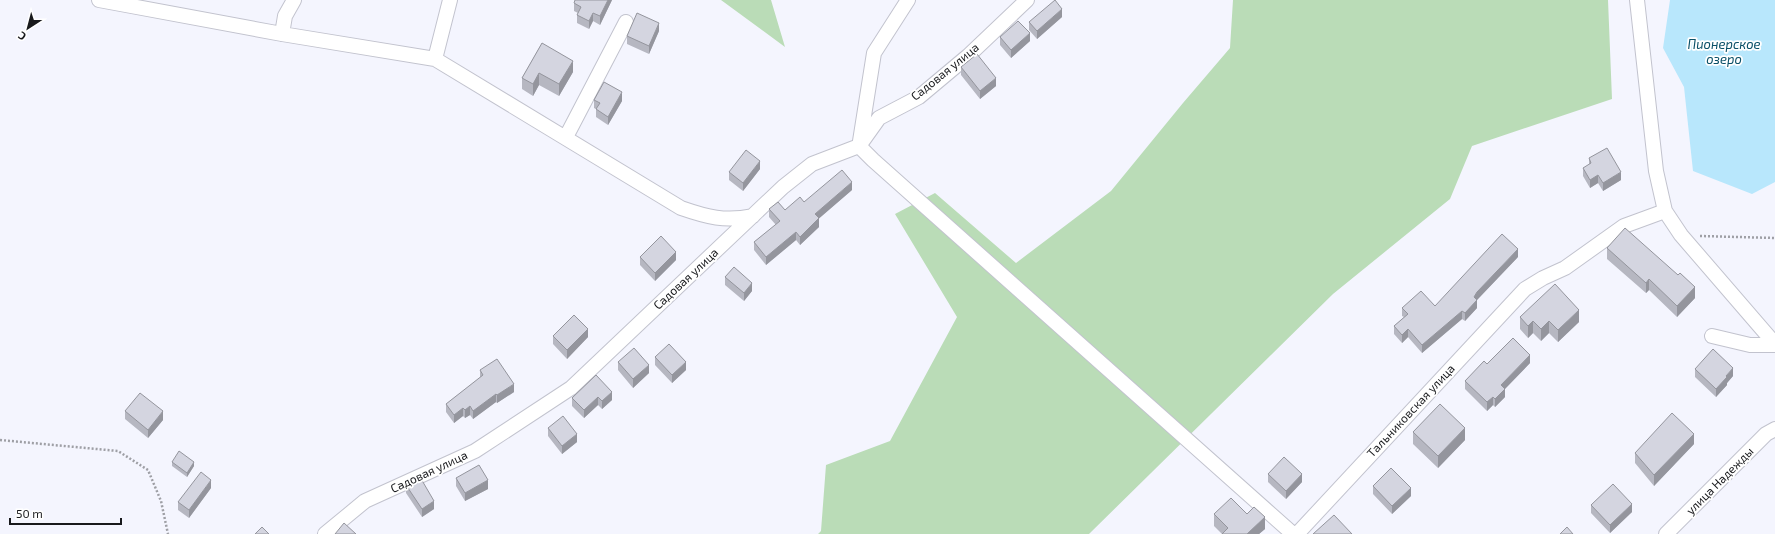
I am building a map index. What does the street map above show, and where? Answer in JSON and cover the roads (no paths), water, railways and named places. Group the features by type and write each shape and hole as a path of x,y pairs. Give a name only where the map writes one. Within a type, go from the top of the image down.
{"street":[{"path":"99,0 282,34 435,59 681,208 709,217 737,219 753,216"},
{"path":"282,34 286,16 294,0"},
{"path":"435,59 450,0"},
{"path":"908,0 874,53 859,146 896,181 1293,534"},
{"name":"Садовая улица","path":"325,534 365,501 475,451 571,388 783,187 812,164 859,146 879,118 919,96 968,56 1027,0"},
{"path":"1637,0 1656,171 1665,211 1681,235 1775,344"},
{"path":"566,137 626,22"},
{"name":"Тальниковская улица","path":"1297,534 1525,289 1543,278 1565,268 1624,226 1665,211"},
{"path":"1712,336 1750,345 1775,344"},
{"name":"улица Надежды","path":"1666,534 1766,434 1775,429"}],"water":[{"name":"Пионерское озеро","path":"1670,0 1775,0 1775,182 1752,194 1693,171 1684,87 1663,48"}]}
